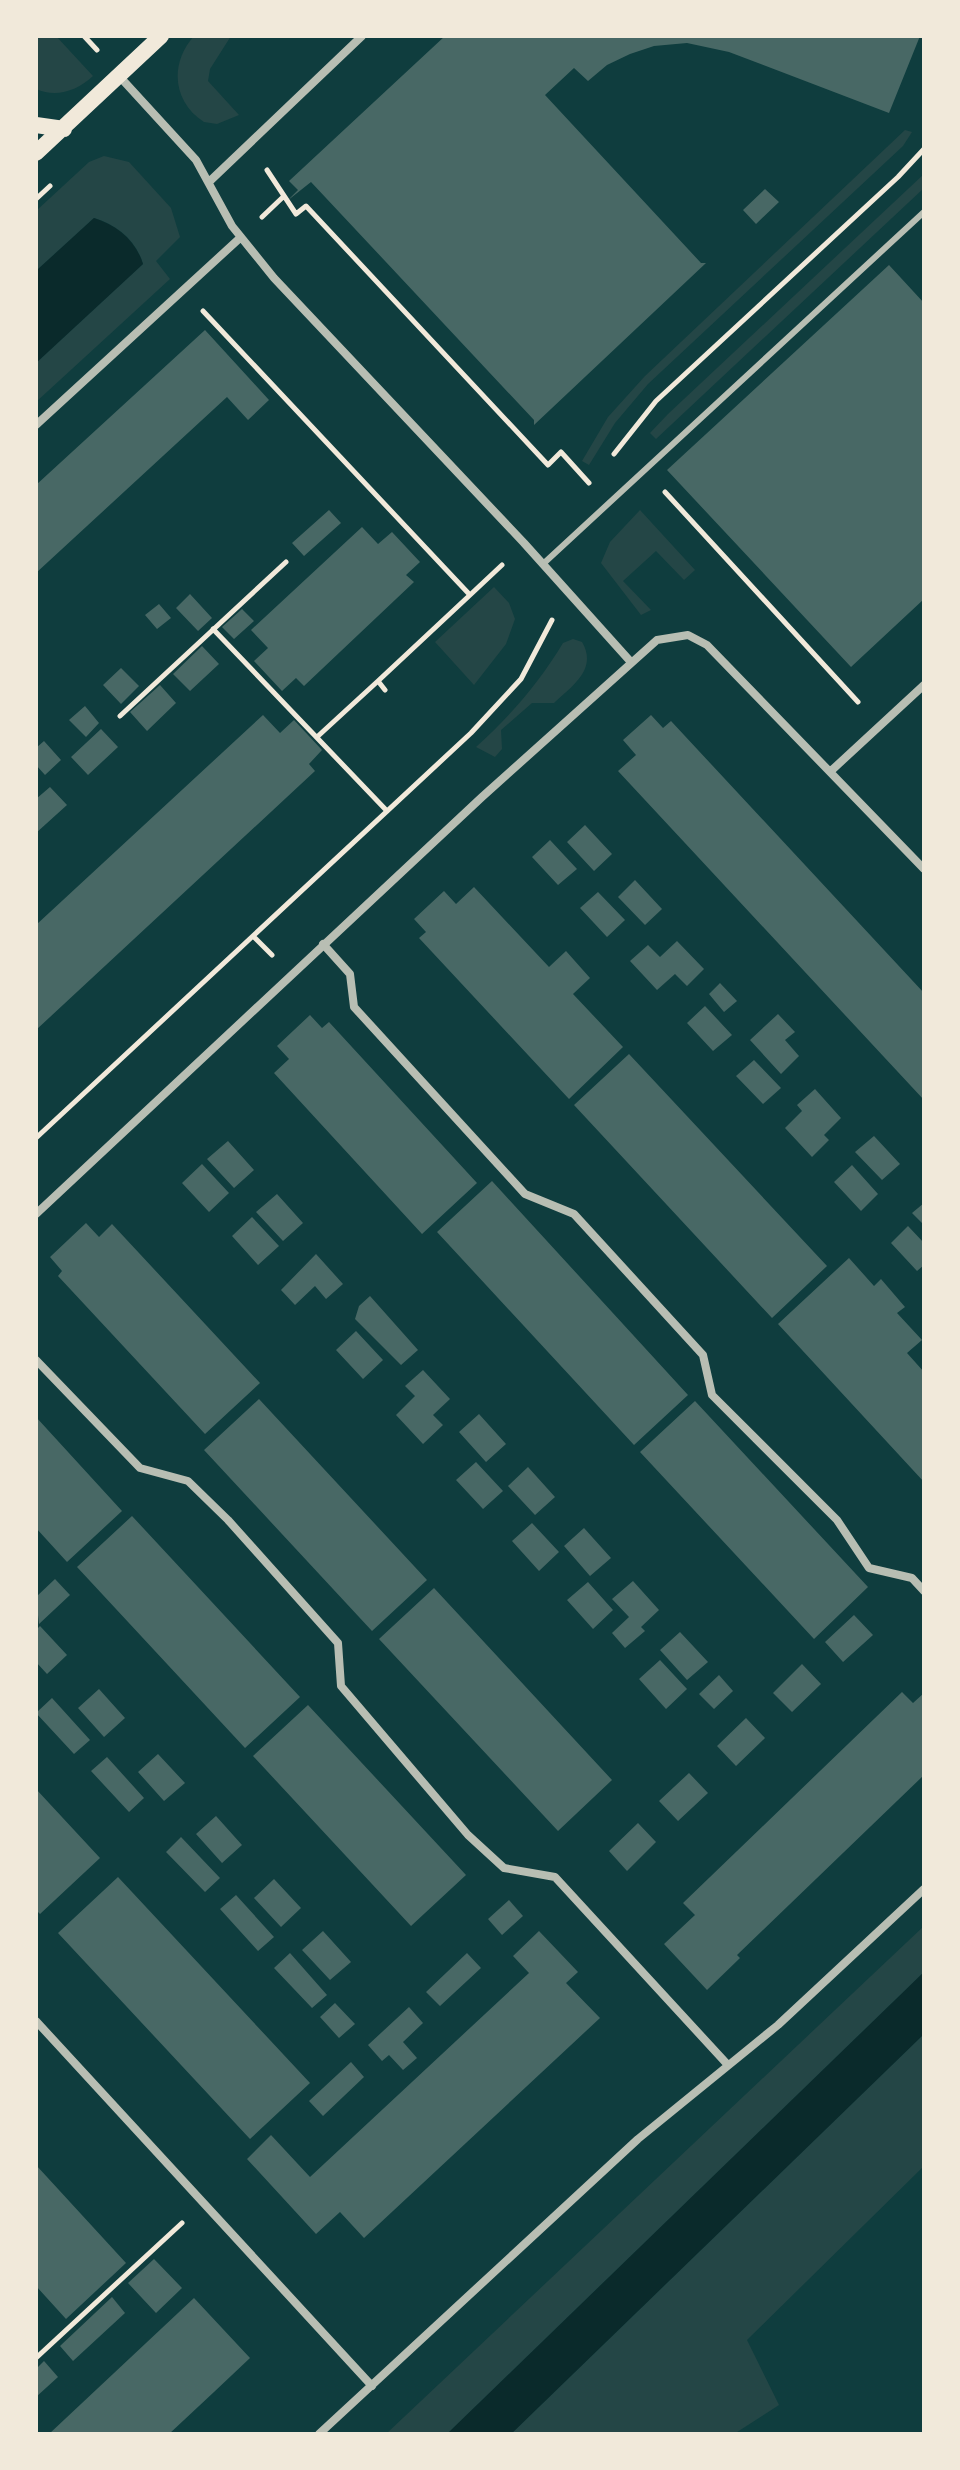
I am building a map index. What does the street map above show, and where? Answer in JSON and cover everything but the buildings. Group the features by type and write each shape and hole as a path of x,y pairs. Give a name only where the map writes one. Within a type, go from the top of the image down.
{"main road":[{"path":"36,153 161,36"},
{"path":"36,125 64,129"}],"street":[{"path":"210,181 362,36"},
{"path":"120,77 196,160 241,237 274,278 524,543 630,661"},
{"path":"36,425 241,237"},
{"path":"36,1214 323,944 630,661 657,640 672,635 688,635 707,645 832,770 924,869"},
{"path":"832,770 924,685"},
{"path":"323,944 350,974 354,1007 525,1194 574,1214 596,1237 703,1355 712,1395 837,1520 869,1568 912,1578 924,1591"},
{"path":"36,1360 140,1468 188,1481 228,1520 338,1643 341,1686 468,1835 504,1868 555,1877 727,2064"},
{"path":"319,2434 638,2139 778,2025 924,1889"},
{"path":"36,2021 372,2386"}],"lane":[{"path":"543,564 924,212"}],"path":[{"path":"254,139 273,183 296,214 306,206 548,465 561,452 608,505"},
{"path":"183,290 470,595"},
{"path":"645,470 880,726"},
{"path":"316,737 524,543"},
{"path":"120,716 286,562"},
{"path":"36,1138 471,733 521,679 549,629 562,585"},
{"path":"213,629 387,811"},
{"path":"378,681 385,690"},
{"path":"36,2358 204,2203"}],"shaded area":[{"path":"36,36 56,36 93,76 66,92 51,93 36,89"},
{"path":"194,36 231,36 210,69 208,81 239,115 217,124 204,122 194,114 186,104 178,82 181,58"},
{"path":"905,130 912,132 903,146 648,384 615,423 589,465 582,461 608,417 645,376"},
{"path":"104,156 129,162 171,208 180,237 156,261 170,279 36,402 36,363 143,264 136,248 124,235 94,218 36,271 36,211 89,162"},
{"path":"924,174 924,188 656,439 650,433 668,414"},
{"path":"94,218 124,235 136,248 143,264 36,363 36,271"},
{"path":"640,510 695,570 684,580 656,551 623,581 651,610 641,615 601,563 610,542"},
{"path":"494,587 509,603 515,619 506,644 474,685 435,642"},
{"path":"573,639 582,642 587,661 575,683 554,703 532,703 501,730 502,749 495,757 476,747 524,698 563,643"},
{"path":"924,1926 924,1972 447,2434 386,2434"},
{"path":"924,1972 924,2034 511,2434 447,2434"},
{"path":"924,2034 924,2166 747,2340 779,2405 734,2434 511,2434"}]}
